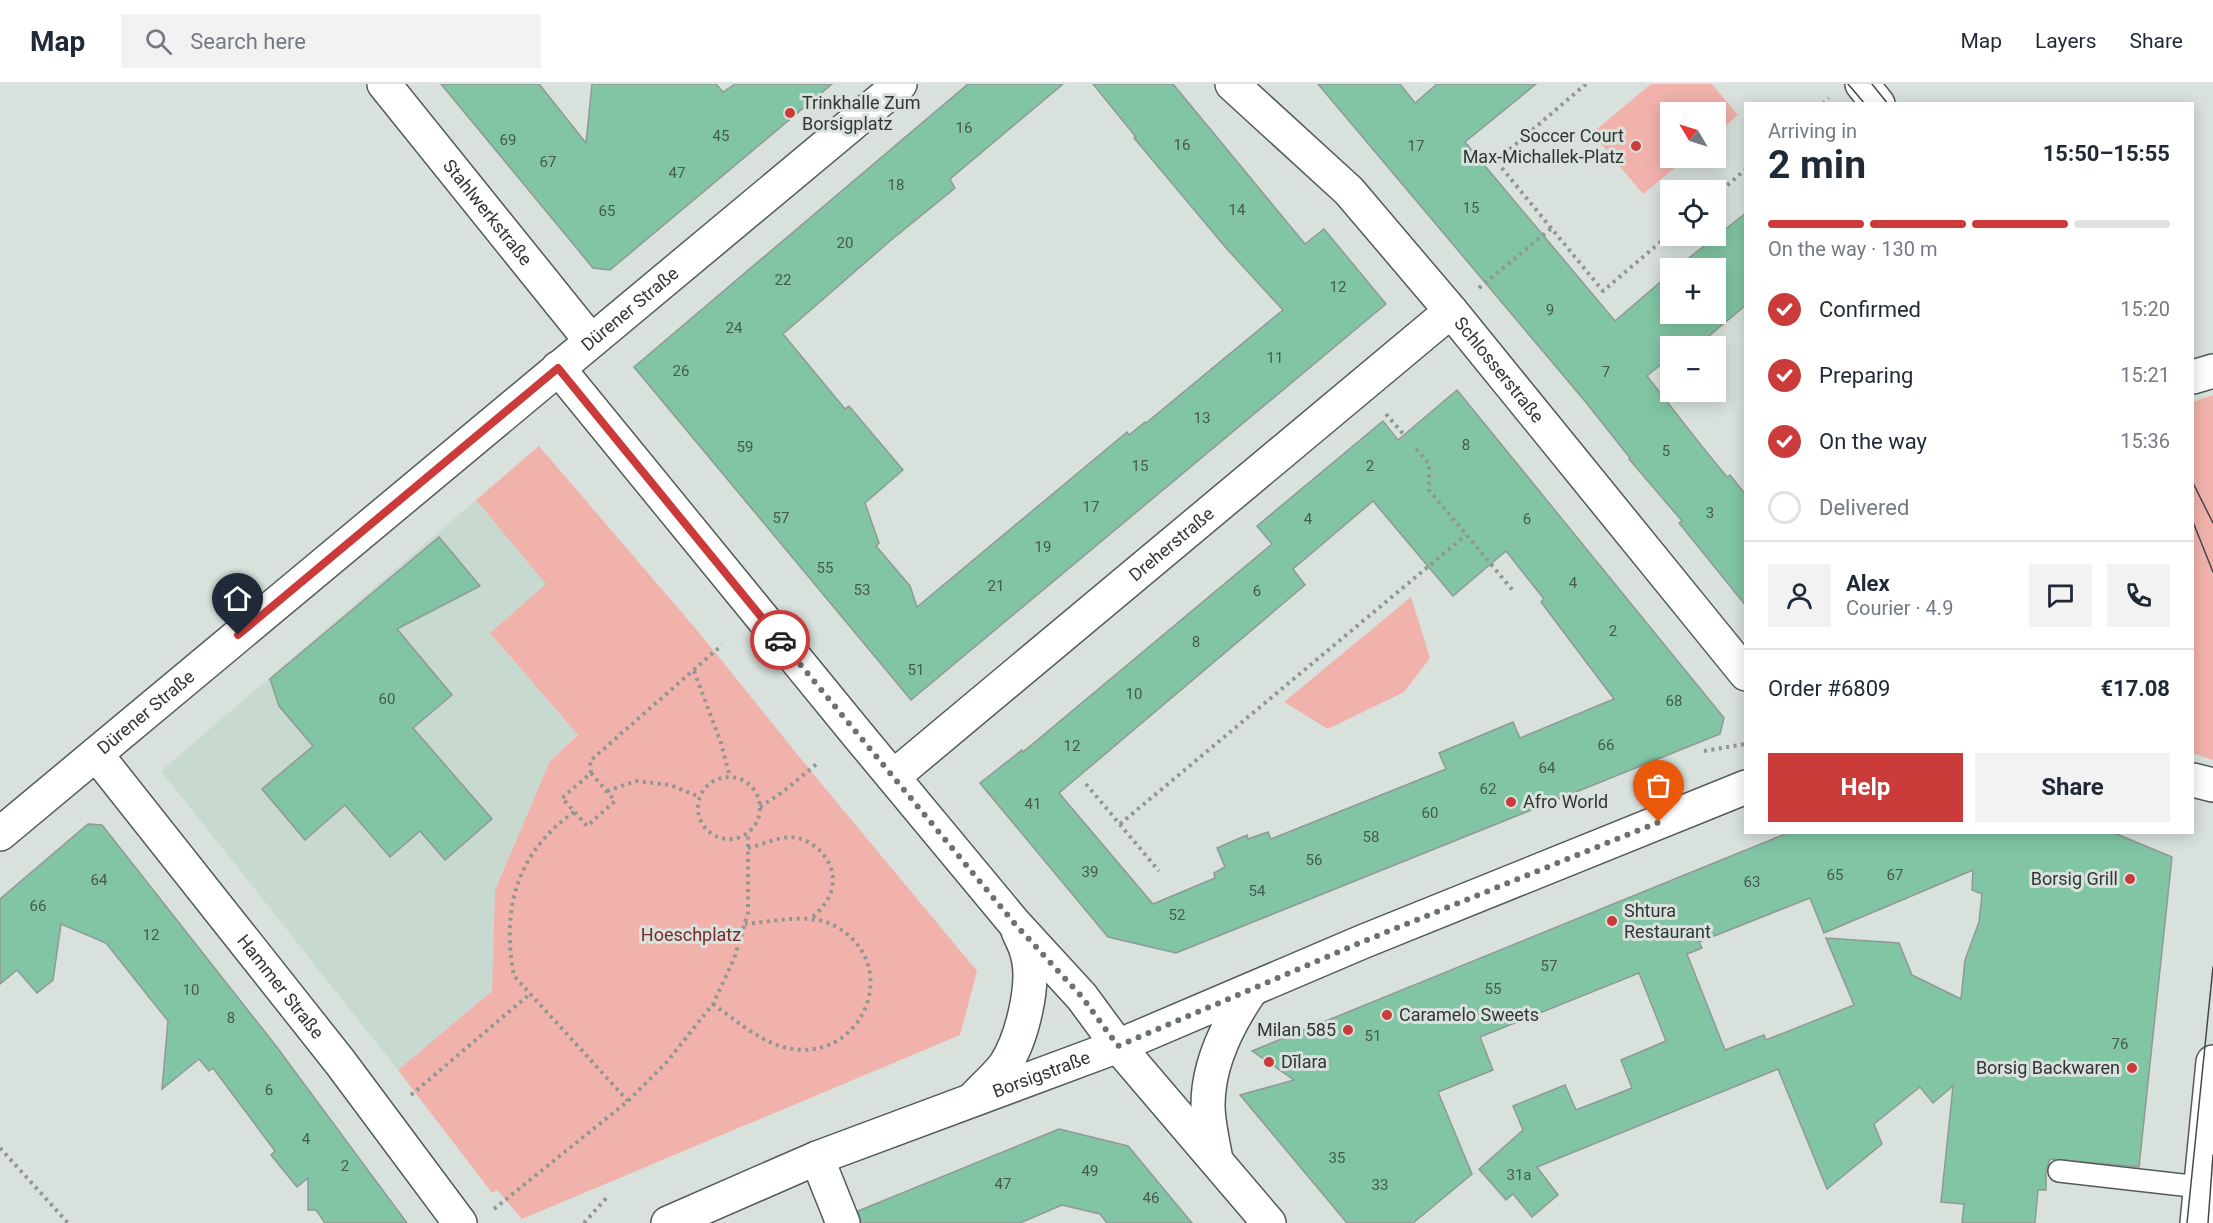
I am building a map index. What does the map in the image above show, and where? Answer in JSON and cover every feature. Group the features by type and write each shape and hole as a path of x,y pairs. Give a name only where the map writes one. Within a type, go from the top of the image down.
{"street":[{"name":"Stahlwerkstraße","path":"384,84 591,341"},
{"name":"Dürener Straße","path":"0,834 900,84"},
{"name":"Schlosserstraße","path":"1232,84 1349,190 1451,311 1744,672"},
{"path":"1862,84 1876,102"},
{"name":"Dreherstraße","path":"893,777 1451,311"},
{"path":"558,368 1015,924 1082,997 1118,1046 1269,1223"},
{"path":"2194,377 2213,371"},
{"name":"Hammer Straße","path":"96,754 340,1062 460,1223"},
{"path":"2194,780 2213,785"},
{"name":"Borsigstraße","path":"668,1223 817,1158 1118,1046 1362,942 1744,788"},
{"path":"974,1099 1005,1065 1025,1012 1030,978 1028,954 1015,924"},
{"path":"1216,1160 1208,1104 1212,1079 1217,1056 1227,1029 1252,988"},
{"path":"2197,1223 2213,1062"},
{"path":"817,1158 843,1223"}],"lane":[{"path":"2059,1172 2200,1187"}],"path":[{"path":"1586,84 1496,160 1604,291 1660,243"},
{"path":"1726,186 1744,171"},
{"path":"1451,311 1552,228"},
{"path":"1416,449 1429,464 1429,490 1515,593"},
{"path":"1120,825 1466,535"},
{"path":"591,773 562,798 586,826 615,801 591,773 590,761 722,645"},
{"path":"694,671 721,743 730,777"},
{"path":"1704,751 1744,744"},
{"path":"760,807 784,791 819,762"},
{"path":"491,1211 628,1101 666,1062 713,1004 734,958 748,913 748,833 759,816 760,807 753,788 746,782 730,777 717,779 709,784 700,797 698,814 702,824 718,837 729,839 748,833"},
{"path":"606,791 636,781 670,785 700,797"},
{"path":"1086,784 1159,871"},
{"path":"574,812 558,824 525,863 512,905 509,950 514,976 628,1101"},
{"path":"748,848 789,837 808,842 823,853 831,868 833,886 825,905 812,918"},
{"path":"713,1004 755,1034 783,1047 810,1050 833,1044 853,1029 866,1009 871,985 867,963 856,942 834,925 812,918 744,924"},
{"path":"408,1097 531,993"},
{"path":"0,1148 68,1223"},
{"path":"584,1223 608,1196"}],"shaded area":[{"path":"476,500 547,584 490,633 578,734 550,761 495,890 492,991 398,1070 161,771"}],"green space":[{"name":"Soccer Court Max-Michallek-Platz","path":"1651,84 1712,84 1738,115 1726,125 1726,102 1660,102 1660,168 1675,168 1643,194 1592,133"},
{"path":"2213,395 2213,760 2194,753 2194,402"},
{"name":"Hoeschplatz","path":"539,446 701,635 977,971 960,1035 522,1219 497,1190 492,1193 398,1070 492,991 495,890 550,761 578,735 490,633 546,584 476,500"},
{"path":"1411,597 1430,658 1404,692 1328,729 1284,702"}],"building":[{"path":"441,84 539,84 586,143 592,84 716,84 723,92 735,84 832,84 610,270 593,268"},
{"path":"968,84 1063,84 950,179 955,188 783,334 845,409 849,406 903,470 865,503 879,543 876,546 910,586 917,607 1127,432 1129,435 1146,423 1283,310 1227,249 1134,138 1136,137 1093,84 1173,84 1305,244 1324,229 1386,304 911,700 634,367"},
{"path":"1318,84 1400,84 1415,103 1437,84 1536,84 1465,142 1615,321 1660,282 1660,324 1723,324 1709,336 1660,336 1660,365 1647,376 1660,393 1660,402 1667,402 1727,477 1730,475 1744,492 1744,604 1679,523 1682,521 1584,400"},
{"path":"1744,215 1744,307 1726,322 1726,258 1689,258 1704,246 1726,246 1726,229"},
{"path":"1457,390 1724,718 1720,734 1176,953 1108,937 980,783 1022,750 1023,752 1272,544 1257,526 1383,421 1398,440","holes":["1373,501 1453,596 1506,551 1544,599 1541,602 1614,699 1520,738 1513,722 1439,753 1446,769 1271,839 1268,832 1248,839 1247,835 1217,848 1225,867 1214,873 1215,878 1153,904 1059,793 1305,585 1293,569"]},
{"path":"439,537 480,586 397,629 452,695 413,728 492,819 445,860 420,831 390,857 345,805 305,840 262,789 313,746 279,706 270,679"},
{"path":"88,824 102,825 276,1046 407,1223 325,1223 316,1210 308,1210 308,1178 297,1187 271,1155 275,1151 213,1068 209,1071 199,1059 162,1089 168,1021 106,943 61,924 53,980 37,993 17,970 0,984 0,899"},
{"path":"1785,834 2117,834 2172,857 2139,1167 2050,1159 2046,1170 2046,1190 2038,1190 2035,1223 1962,1223 1964,1204 1941,1202 1953,1086 1933,1103 1920,1087 1874,1124 1882,1144 1827,1189 1778,1069 1537,1167 1558,1195 1532,1217 1513,1194 1506,1200 1479,1169 1523,1130 1513,1106 1565,1085 1576,1110 1632,1088 1621,1060 1666,1041 1639,973 1480,1037 1493,1070 1438,1092 1472,1174 1413,1223 1347,1223 1240,1095 1294,1080 1252,1051","holes":["1973,870 1972,890 1982,894 1979,922 1965,960 1961,999 1912,975 1899,943 1826,938 1854,1005 1766,1040 1764,1035 1725,1050 1687,954 1702,948 1699,942 1810,898 1824,933"]},
{"path":"1059,1129 1128,1146 1192,1223 1107,1223 1100,1214 1062,1205 1020,1223 861,1223 858,1211"}],"tram line":[{"path":"1848,84 1863,102"},
{"path":"1872,84 1886,102"},
{"path":"2194,485 2213,523"},
{"path":"2194,524 2213,572"},
{"path":"2187,1223 2213,967"},
{"path":"2208,1223 2213,1155"}],"way so far":[{"path":"780,640 1015,924 1082,997 1118,1046 1362,942 1659,822"}],"place":[{"name":"Trinkhalle Zum Borsigplatz","path":"790,113"},
{"name":"Soccer Court Max-Michallek-Platz","path":"1636,146"},
{"name":"Afro World","path":"1511,802"},
{"name":"Borsig Grill","path":"2130,879"},
{"name":"Shtura Restaurant","path":"1612,921"},
{"name":"Caramelo Sweets","path":"1387,1015"},
{"name":"Milan 585","path":"1348,1030"},
{"name":"Dīlara","path":"1269,1062"},
{"name":"Borsig Backwaren","path":"2132,1068"}],"route":[{"path":"238,635 558,368 780,640"}]}
